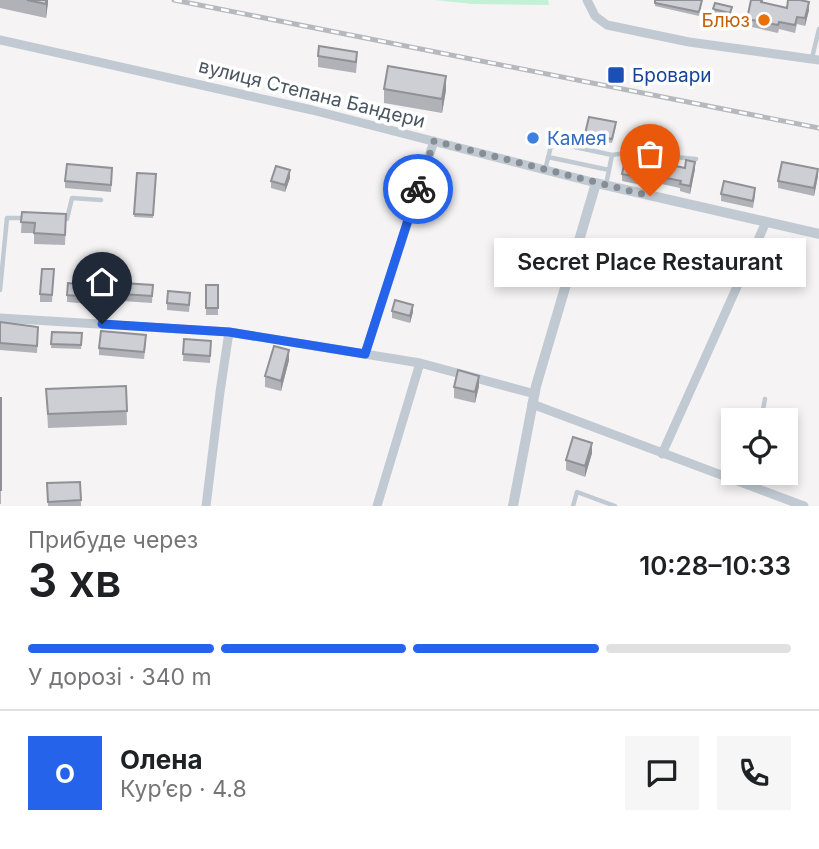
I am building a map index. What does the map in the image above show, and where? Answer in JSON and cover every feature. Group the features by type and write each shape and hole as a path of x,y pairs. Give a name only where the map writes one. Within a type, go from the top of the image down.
{"street":[{"path":"587,0 595,16 607,25 689,42 816,60"},
{"name":"вулиця Степана Бандери","path":"0,40 258,96 544,171 819,234"},
{"path":"365,354 434,141"},
{"path":"513,506 534,399 601,185"},
{"path":"662,453 766,222"},
{"path":"0,318 229,332 420,363 534,399 721,475"},
{"path":"206,506 229,332"},
{"path":"377,506 420,363"},
{"path":"747,485 804,506"}],"lane":[{"path":"816,60 819,29"},
{"path":"544,171 552,142 612,155 631,152 653,157 696,159"},
{"path":"601,185 609,170 612,155"},
{"path":"548,157 609,170"},
{"path":"55,219 67,219 72,198 101,201"},
{"path":"0,290 7,218 31,218"},
{"path":"763,408 765,399"},
{"path":"573,506 577,492 615,506"},
{"path":"596,506 598,500"}],"green space":[{"path":"435,0 548,0 549,5 473,4"}],"building":[{"path":"27,0 46,0 46,4"},
{"path":"655,0 702,0 699,12 655,3"},
{"path":"751,0 762,0 761,2 787,8 788,0 809,2 805,18 797,17 795,25 779,22 778,25 747,19"},
{"path":"715,3 732,7 730,13 713,9"},
{"path":"319,46 357,52 356,62 318,56"},
{"path":"388,66 446,76 442,99 384,89"},
{"path":"589,117 616,122 612,139 585,134"},
{"path":"627,150 643,153 642,159 685,168 686,160 695,162 690,186 680,184 681,181 648,174 647,179 622,174"},
{"path":"782,162 818,169 814,188 778,181"},
{"path":"67,164 112,168 111,185 65,181"},
{"path":"276,166 290,170 285,185 271,181"},
{"path":"137,173 156,174 153,215 134,214"},
{"path":"724,181 755,188 753,201 721,194"},
{"path":"22,212 66,214 65,235 34,233 35,223 21,222"},
{"path":"42,269 54,269 52,295 40,294"},
{"path":"108,282 153,285 152,296 107,293"},
{"path":"68,283 92,286 91,297 67,295"},
{"path":"206,285 218,285 218,308 206,308"},
{"path":"168,291 190,293 189,305 167,303"},
{"path":"395,300 413,305 410,316 392,311"},
{"path":"0,322 38,327 37,346 0,343"},
{"path":"101,331 146,335 144,352 99,348"},
{"path":"52,332 82,333 81,345 51,344"},
{"path":"184,339 211,341 210,356 183,354"},
{"path":"274,346 289,350 281,381 265,376"},
{"path":"458,370 479,376 475,392 454,387"},
{"path":"126,386 127,411 48,414 46,389"},
{"path":"1,398 1,490 0,490"},
{"path":"573,437 592,443 585,466 566,460"},
{"path":"80,482 81,500 48,502 47,483"}],"railway":[{"path":"174,0 819,128"}],"way so far":[{"path":"418,189 434,141 650,196"}],"place":[{"name":"Блюз","path":"764,20"},
{"name":"Бровари","path":"616,75"},
{"name":"Камея","path":"533,138"},
{"name":"Secret Place Restaurant","path":"650,196"}],"route":[{"path":"102,324 229,332 365,354 418,189"}]}
